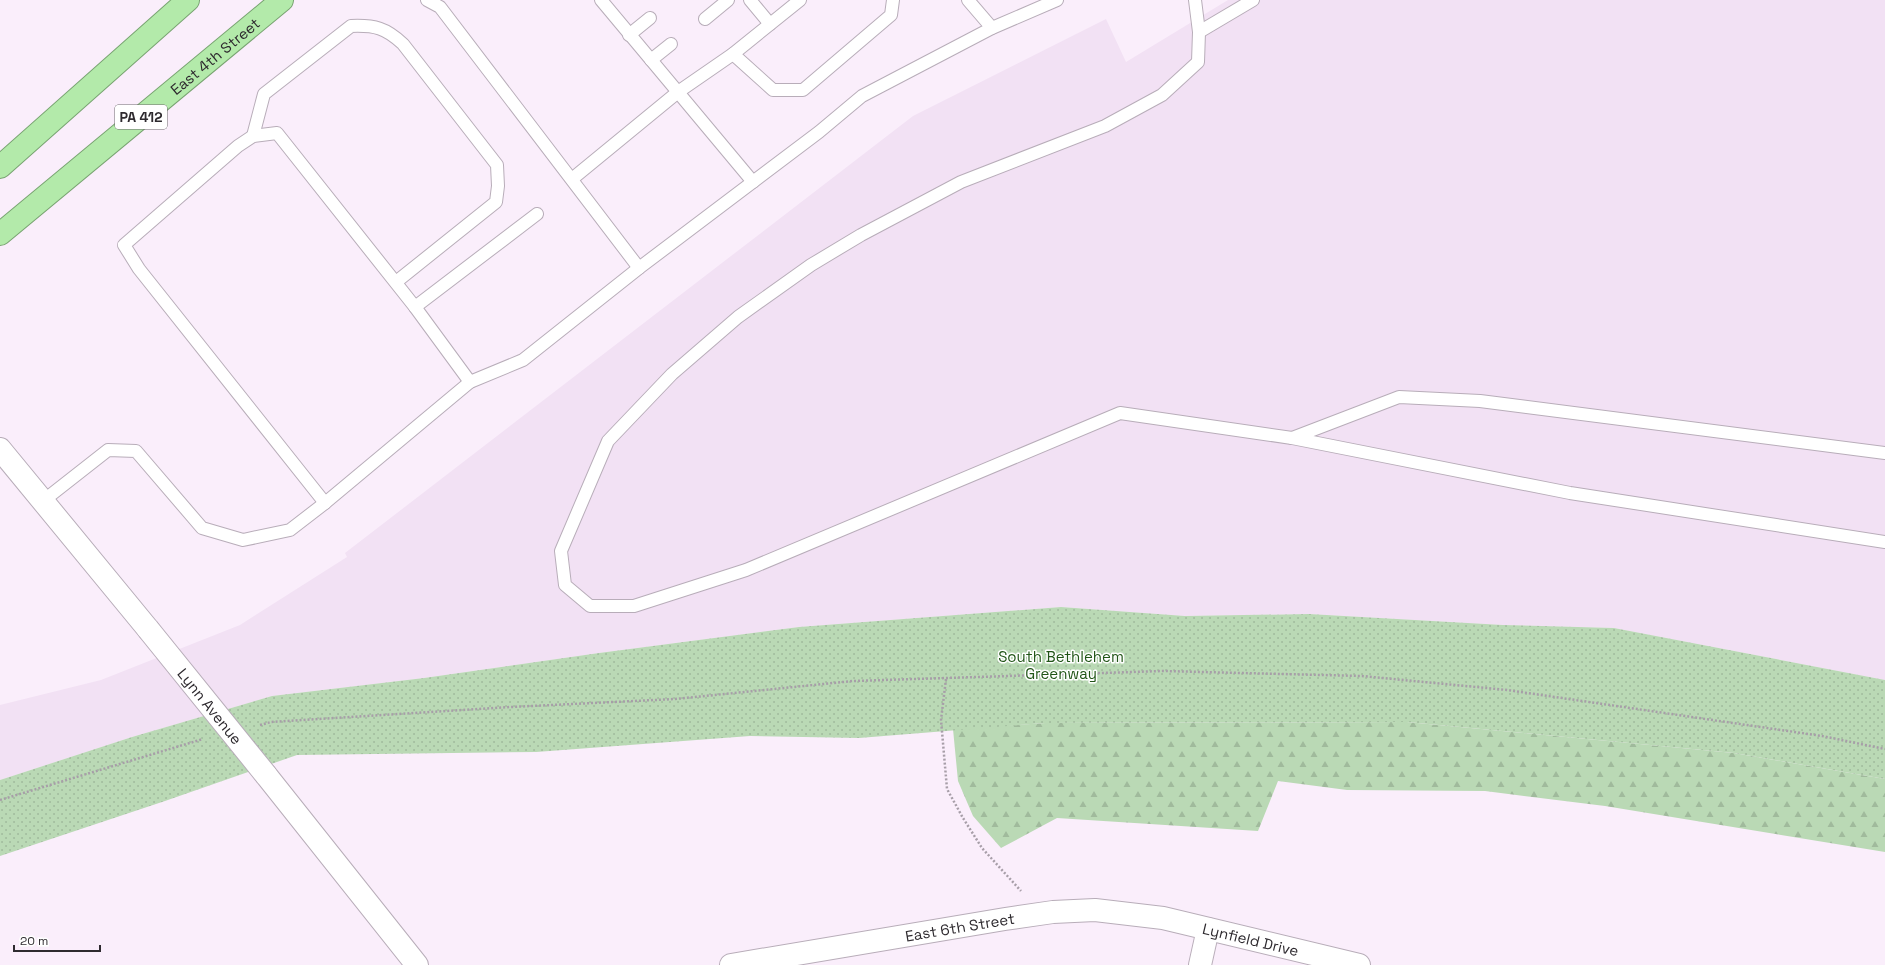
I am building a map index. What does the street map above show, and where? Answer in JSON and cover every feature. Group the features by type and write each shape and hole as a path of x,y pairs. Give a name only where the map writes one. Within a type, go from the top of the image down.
{"highway":[{"path":"0,167 188,0"},
{"name":"East 4th Street","path":"0,234 282,0"}],"street":[{"name":"Lynn Avenue","path":"0,449 266,775 417,965"},
{"name":"East 6th Street","path":"732,965 1032,915 1095,910 1138,914 1199,926"},
{"path":"1199,926 1200,965"},
{"name":"Lynfield Drive","path":"1199,926 1359,965"}],"lane":[{"path":"427,0 439,4 639,268"},
{"path":"705,19 728,0"},
{"path":"750,0 770,24"},
{"path":"572,179 678,92 733,54 800,0"},
{"path":"733,54 773,90 803,90 891,15 893,0"},
{"path":"968,0 992,28"},
{"path":"43,501 108,450 136,452 202,528 243,540 290,530 325,503 470,382 523,360 639,268 862,96 992,28 1057,0"},
{"path":"1195,0 1200,32 1198,62 1162,96 1105,126 961,182 861,234 811,265 744,313 672,374 608,441 561,551 565,585 590,606 634,606 746,570 1120,413 1292,438 1570,493 1885,542"},
{"path":"1200,32 1253,0"},
{"path":"606,2 629,35 752,182"},
{"path":"629,35 650,18"},
{"path":"253,136 264,94 351,26 369,25 390,32 403,44 497,165 498,186 496,202 396,282"},
{"path":"651,60 671,44"},
{"path":"325,503 139,269 124,245 238,146 253,136 277,133 396,282 470,382"},
{"path":"415,307 537,214"},
{"path":"1292,438 1399,397 1480,401 1885,453"}],"path":[{"path":"256,726 271,722 352,716 675,699 853,682 1163,670 1362,676 1508,690 1822,736 1885,749"},
{"path":"946,679 941,720 947,789 982,848 1023,893 1032,915"},
{"path":"0,800 204,739"}],"shaded area":[{"path":"1228,0 1885,0 1885,680 1614,628 1503,625 1309,614 1185,616 1061,607 799,627 424,678 272,696 132,737 0,780 0,705 101,680 240,625 347,557 345,553 913,116 1106,19 1126,62"}],"green space":[{"name":"South Bethlehem Greenway","path":"1061,607 1185,616 1309,614 1503,625 1614,628 1885,680 1885,779 1734,753 1407,722 1045,723 859,738 750,736 536,752 297,755 0,856 0,780 132,737 272,696 424,678 799,627"},
{"path":"1407,722 1734,753 1885,779 1885,852 1605,806 1485,791 1347,790 1278,781 1258,831 1057,818 1001,848 973,816 958,781 953,729 1045,723"}]}
